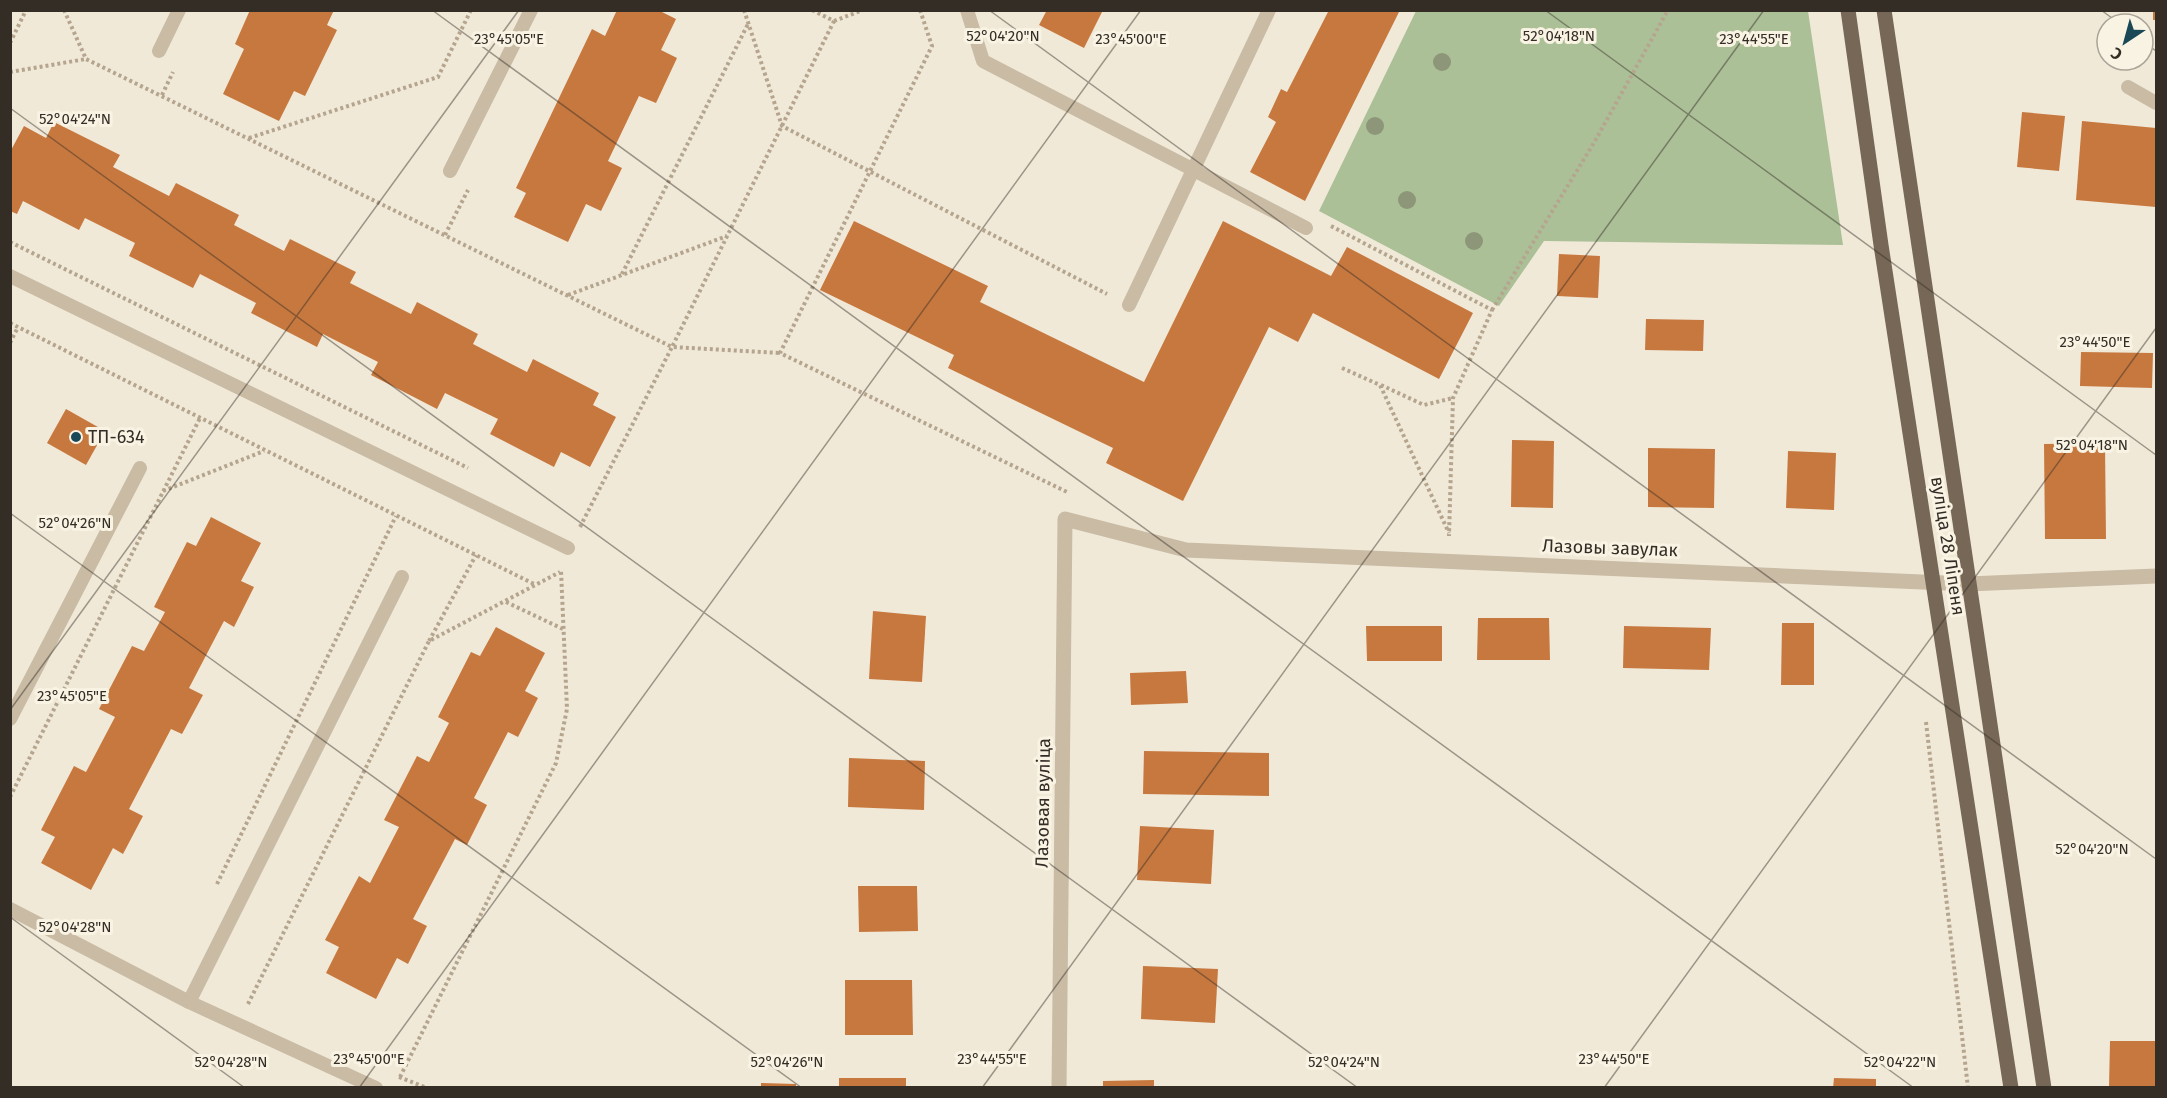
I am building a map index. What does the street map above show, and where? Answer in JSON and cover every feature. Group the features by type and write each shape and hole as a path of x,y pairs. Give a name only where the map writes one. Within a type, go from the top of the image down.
{"main road":[{"name":"вуліца 28 Ліпеня","path":"1848,10 1879,234 2011,1088"},
{"name":"вуліца 28 Ліпеня","path":"1884,10 2044,1088"}],"street":[{"name":"Лазовы завулак","path":"1065,519 1186,550 1968,584 2157,576"},
{"name":"Лазовая вуліца","path":"1059,1088 1065,519"}],"lane":[{"path":"159,51 179,10"},
{"path":"450,171 531,10"},
{"path":"967,10 983,60 1306,228"},
{"path":"1129,305 1269,10"},
{"path":"2128,87 2157,103"},
{"path":"10,276 568,549"},
{"path":"10,719 140,468"},
{"path":"189,1002 402,577"},
{"path":"10,909 189,1002 376,1088"}],"path":[{"path":"10,43 26,10"},
{"path":"64,10 86,58"},
{"path":"248,138 438,77 471,10"},
{"path":"744,10 782,126 1129,305"},
{"path":"812,10 834,21"},
{"path":"400,1077 555,762 567,709 561,572 568,549 728,236 834,21 863,10"},
{"path":"780,353 932,46 920,10"},
{"path":"1449,561 1453,398 1492,310 1595,141 1668,10"},
{"path":"622,274 748,24"},
{"path":"10,72 86,58 672,346 780,353 1069,493"},
{"path":"1306,228 1329,225 1492,310"},
{"path":"567,295 728,236"},
{"path":"10,242 476,472"},
{"path":"10,323 536,585"},
{"path":"10,343 18,327"},
{"path":"1342,368 1424,405 1453,398"},
{"path":"1380,385 1449,534"},
{"path":"10,797 200,418"},
{"path":"163,491 265,451"},
{"path":"216,886 396,516"},
{"path":"571,519 581,524"},
{"path":"247,1006 429,641 476,555"},
{"path":"429,641 561,572"},
{"path":"505,601 564,629"}],"green space":[{"path":"1416,11 1808,11 1843,245 1544,241 1499,306 1319,211"}],"building":[{"path":"250,10 334,10 327,25 337,30 305,96 294,91 279,121 223,94 244,49 235,44"},
{"path":"617,10 658,10 676,19 661,50 677,58 656,103 639,96 608,161 622,168 601,211 586,204 568,242 514,217 526,193 516,188 592,29 605,36"},
{"path":"1047,10 1103,10 1084,48 1039,25"},
{"path":"1329,10 1400,10 1305,201 1250,172 1276,122 1268,117 1281,89 1287,92"},
{"path":"2022,112 2065,116 2059,171 2017,167"},
{"path":"2082,121 2156,128 2156,207 2076,200"},
{"path":"54,122 120,155 113,167 169,196 176,183 239,215 234,225 284,251 290,239 356,272 350,283 411,314 417,302 478,334 473,344 527,372 533,359 599,393 593,405 616,417 590,467 561,452 554,467 490,434 498,419 445,393 437,409 371,375 378,362 323,334 317,347 251,313 256,303 200,274 193,288 129,256 135,243 85,218 79,230 23,201 17,214 10,211 10,152 24,126 46,138"},
{"path":"854,221 988,286 980,302 1144,382 1223,221 1331,276 1347,247 1473,313 1439,379 1313,313 1298,342 1269,327 1183,501 1106,463 1113,448 948,368 954,355 820,290"},
{"path":"1559,254 1600,256 1598,298 1557,296"},
{"path":"1646,319 1704,320 1703,351 1645,350"},
{"path":"2081,352 2153,353 2152,388 2080,386"},
{"name":"ТП-634","path":"66,409 105,431 86,465 47,443"},
{"path":"1512,440 1554,441 1553,508 1511,507"},
{"path":"2105,443 2106,539 2045,539 2044,444"},
{"path":"1648,448 1715,449 1714,508 1648,507"},
{"path":"1788,451 1836,453 1834,510 1786,508"},
{"path":"211,517 261,543 241,581 254,587 234,627 224,621 189,688 203,695 182,734 171,729 129,809 143,816 123,854 113,848 91,890 41,863 55,837 41,830 74,766 86,772 115,717 99,709 132,646 144,651 165,612 154,607 187,542 196,546"},
{"path":"873,611 926,616 922,682 869,679"},
{"path":"1478,618 1549,618 1550,660 1477,660"},
{"path":"1782,623 1814,623 1814,685 1781,685"},
{"path":"1366,626 1442,626 1442,661 1367,661"},
{"path":"1624,626 1711,628 1709,670 1623,668"},
{"path":"496,627 545,653 525,691 538,698 518,737 508,732 474,798 487,805 467,845 455,839 413,919 427,926 408,964 397,958 376,999 326,973 339,947 325,940 359,876 370,883 399,827 384,820 417,756 429,762 449,723 438,717 471,652 480,656"},
{"path":"1186,671 1188,703 1131,705 1130,673"},
{"path":"1144,751 1269,753 1269,796 1143,794"},
{"path":"849,758 925,761 924,810 848,807"},
{"path":"1140,826 1214,830 1211,884 1137,880"},
{"path":"858,886 917,886 918,931 859,932"},
{"path":"1143,966 1218,969 1215,1023 1141,1019"},
{"path":"845,980 912,980 913,1035 845,1035"},
{"path":"2110,1041 2156,1041 2156,1088 2109,1088"},
{"path":"839,1078 906,1078 906,1088 839,1088"},
{"path":"1834,1078 1876,1079 1876,1088 1833,1088"},
{"path":"1154,1080 1154,1088 1103,1088 1103,1081"},
{"path":"761,1083 796,1084 796,1088 761,1088"}],"place":[{"name":"ТП-634","path":"76,437"}]}
